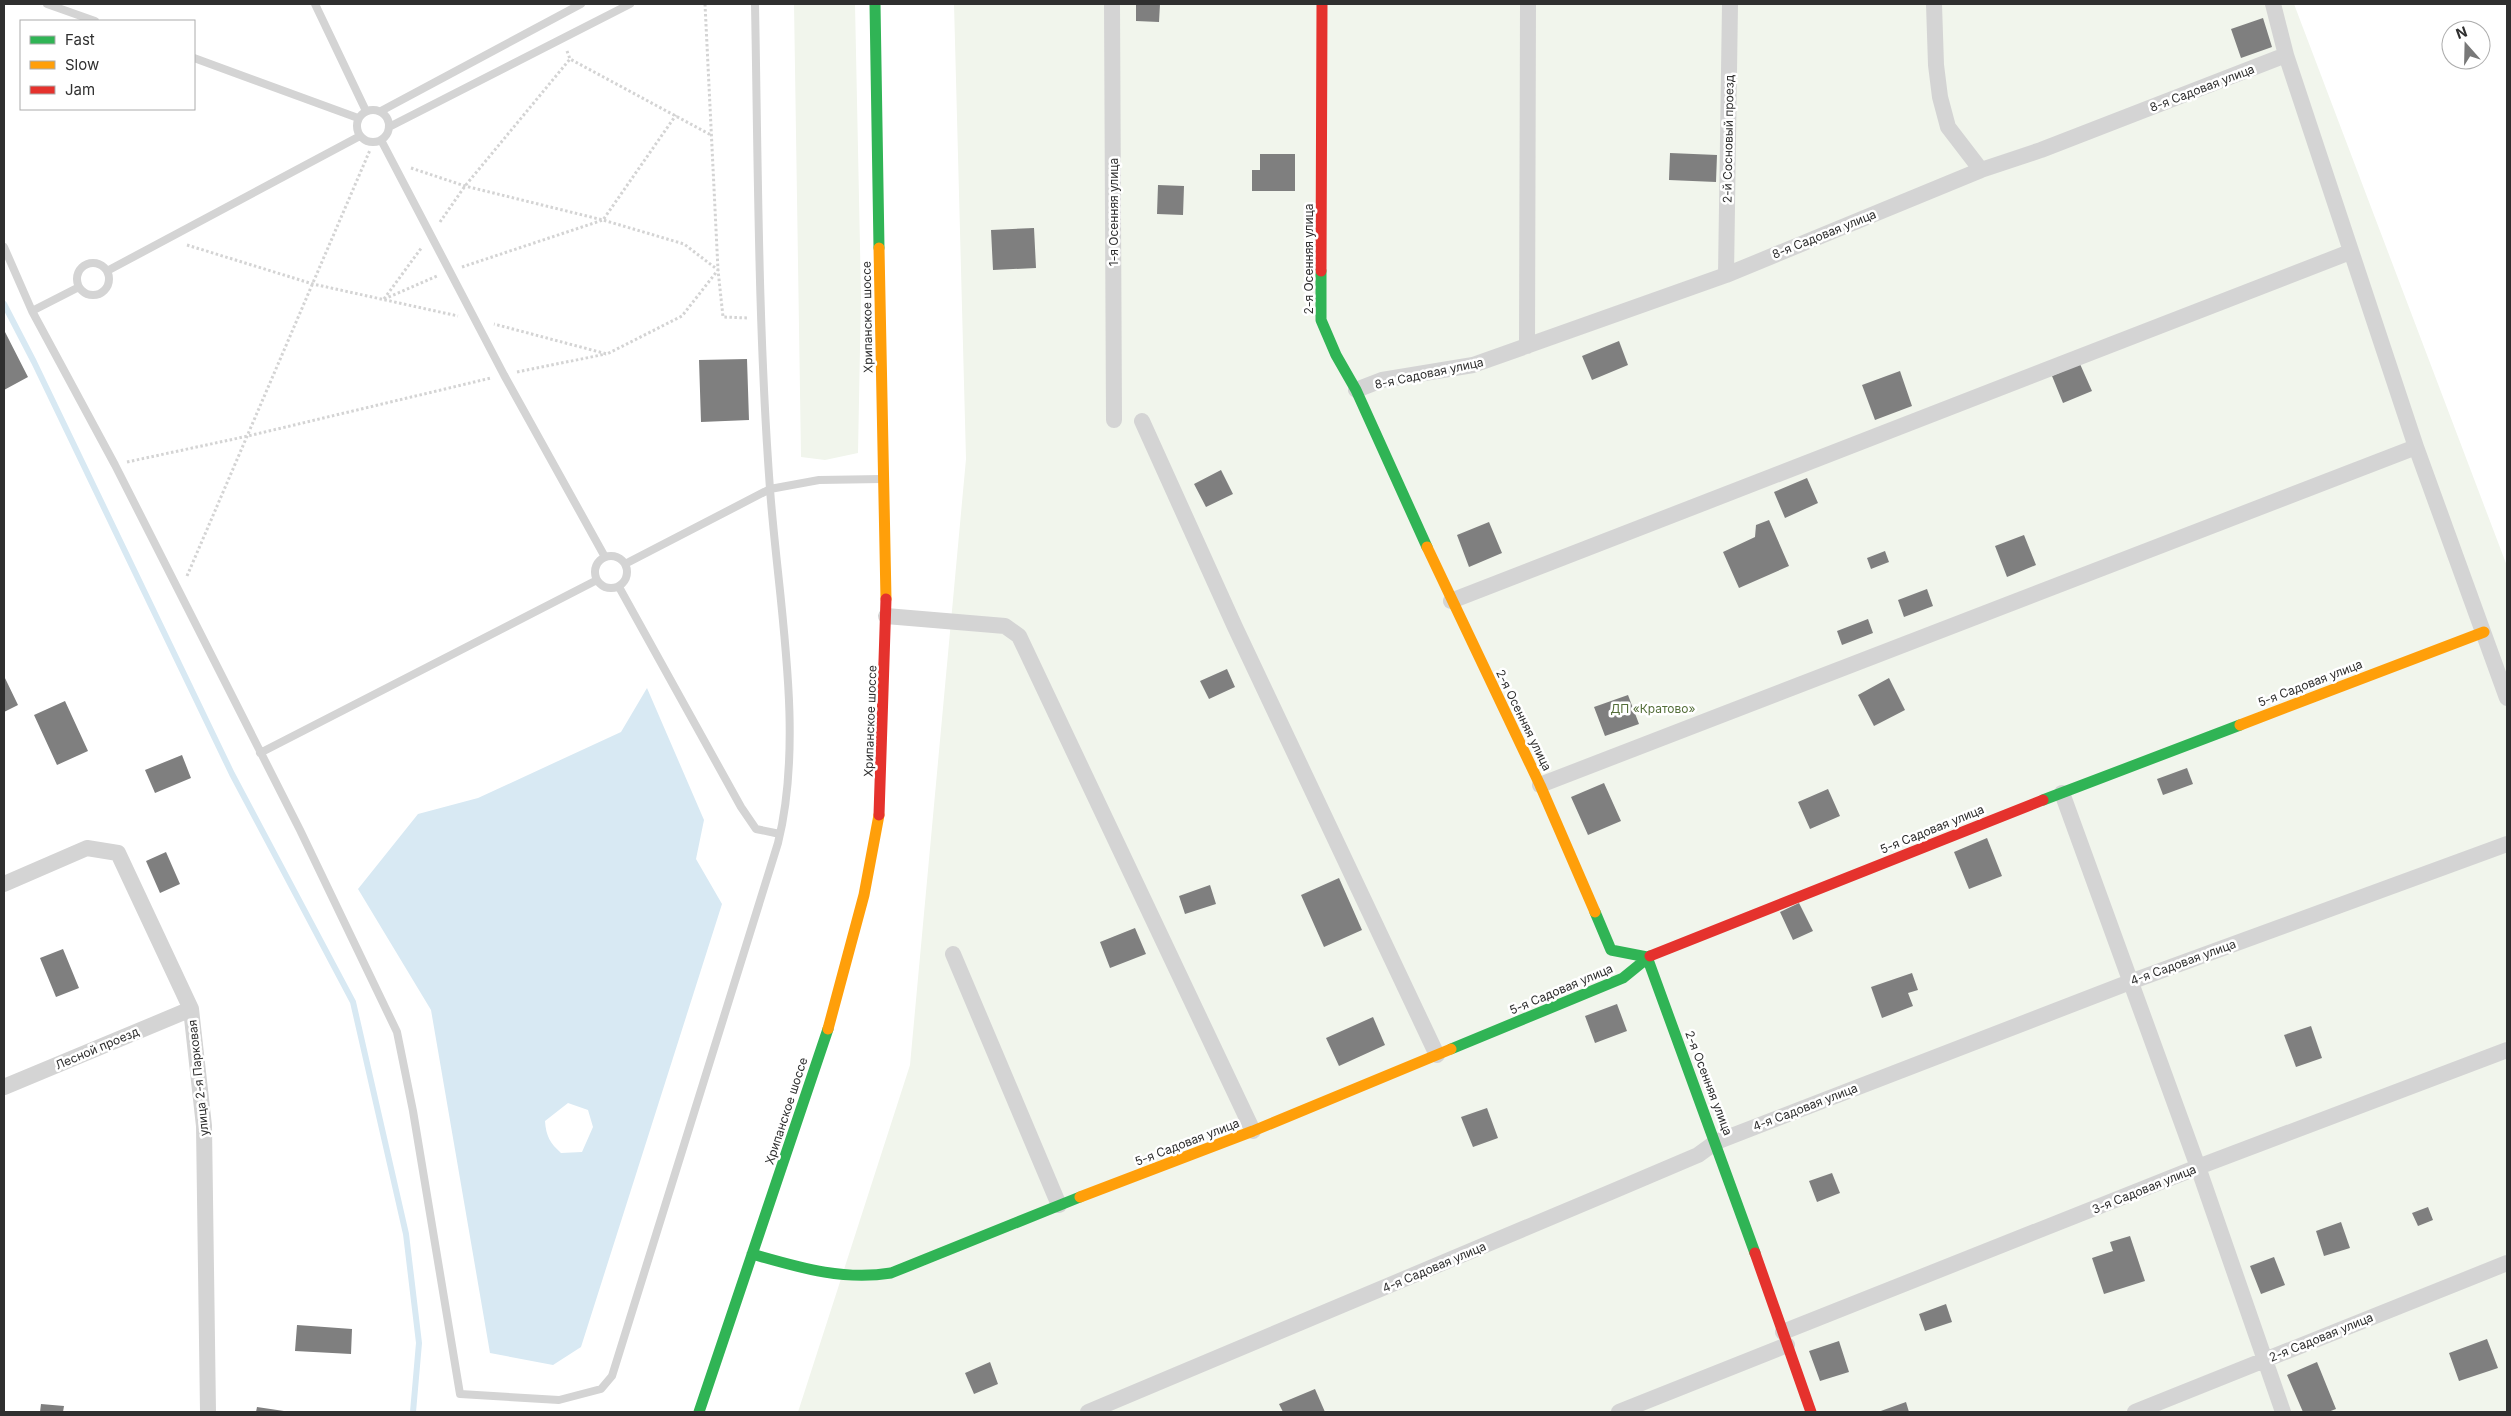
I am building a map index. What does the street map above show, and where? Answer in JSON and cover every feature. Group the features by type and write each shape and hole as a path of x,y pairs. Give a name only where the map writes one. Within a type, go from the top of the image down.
{"street":[{"name":"Хрипанское шоссе","path":"699,1412 834,1009 864,895 880,809 886,616 875,4"},
{"name":"1-я Осенняя улица","path":"1112,4 1114,420"},
{"name":"2-я Осенняя улица","path":"1322,4 1322,320 1336,355 1356,390 1451,601 1540,785 1612,950 1647,957 1716,1142 1811,1412"},
{"path":"1527,346 1528,4"},
{"name":"2-й Сосновый проезд","path":"1726,275 1730,4"},
{"path":"1934,4 1936,65 1940,97 1948,127 1981,170"},
{"path":"2273,4 2286,55 2350,252 2416,447 2507,698"},
{"name":"8-я Садовая улица","path":"1356,390 1382,380 1473,365 1726,275 1981,170 2041,150 2286,55"},
{"path":"1451,601 2350,252"},
{"path":"1142,421 1235,627 1437,1055"},
{"path":"1540,785 2416,447"},
{"path":"886,616 1005,626 1019,636 1253,1131"},
{"name":"5-я Садовая улица","path":"752,1254 841,1276 871,1278 891,1273 1059,1205 1253,1131 1623,978 1647,957 2062,793 2484,632"},
{"path":"2062,793 2198,1168 2283,1412"},
{"name":"4-я Садовая улица","path":"1088,1412 1698,1155 1716,1142 2130,982 2507,844"},
{"name":"улица 2-я Парковая","path":"4,884 87,848 118,853 191,1009 204,1126 208,1412"},
{"path":"953,954 1059,1205"},
{"name":"Лесной проезд","path":"4,1086 191,1009"},
{"name":"3-я Садовая улица","path":"1619,1412 1785,1339 2198,1168 2507,1050"},
{"name":"2-я Садовая улица","path":"2135,1412 2507,1263"}],"lane":[{"path":"47,4 92,20"},
{"path":"315,4 366,111"},
{"path":"360,136 357,128 358,118 366,111 381,111 581,4"},
{"path":"389,127 630,4"},
{"path":"4,247 32,311 115,465 300,830 397,1032 413,1111 460,1394 559,1400 601,1389 612,1376 780,834 788,776 788,692 770,489 762,319 755,4"},
{"path":"195,58 358,118"},
{"path":"377,141 386,136 389,127 387,118 381,111"},
{"path":"107,271 360,136 377,141 391,162 504,375 605,557"},
{"path":"96,263 107,271 109,283 100,294 87,295 79,287 76,278 78,272 86,264 96,263"},
{"path":"32,311 79,287"},
{"path":"625,564 770,489 819,480 884,479"},
{"path":"614,556 625,564 627,576 619,587 608,588 597,580 596,565 605,557 614,556"},
{"path":"260,753 597,580"},
{"path":"619,587 740,808 756,830 780,834"}],"path":[{"path":"705,4 718,270 723,317 762,319"},
{"path":"562,39 570,58 711,135"},
{"path":"570,58 465,186 384,299 449,271 603,220 676,115"},
{"path":"179,593 377,141"},
{"path":"391,162 465,186 603,220 684,244 718,270"},
{"path":"115,465 248,436 504,375 607,354"}],"green space":[{"path":"794,4 855,4 861,295 858,453 825,460 801,457"},
{"name":"ДП «Кратово»","path":"954,4 2294,4 2507,566 2507,1412 798,1412 910,1065 966,459"}],"shaded area":[{"path":"647,688 704,820 696,859 722,904 581,1347 553,1365 490,1353 431,1010 358,889 418,814 478,798 621,732","holes":["568,1103 588,1110 593,1127 582,1152 561,1153 549,1139 545,1121"]}],"building":[{"path":"1136,4 1160,4 1159,22 1136,21"},
{"path":"2263,18 2272,47 2241,58 2231,29"},
{"path":"1670,153 1717,155 1716,182 1669,180"},
{"path":"1260,154 1295,154 1295,191 1252,191 1252,170 1260,170"},
{"path":"1158,185 1184,186 1183,215 1157,214"},
{"path":"1034,228 1036,268 993,270 991,230"},
{"path":"4,330 28,377 4,390"},
{"path":"1619,341 1628,365 1592,380 1582,356"},
{"path":"747,359 749,420 701,422 699,360"},
{"path":"2080,364 2092,391 2063,403 2052,376"},
{"path":"1900,371 1912,406 1875,420 1862,385"},
{"path":"1221,470 1233,494 1206,507 1194,484"},
{"path":"1807,478 1818,503 1785,518 1774,492"},
{"path":"1769,520 1789,566 1739,588 1723,552 1755,537 1756,525"},
{"path":"1489,522 1502,553 1469,567 1457,535"},
{"path":"2024,535 2036,565 2007,577 1995,546"},
{"path":"1885,551 1889,562 1871,569 1867,558"},
{"path":"1927,589 1933,606 1904,617 1898,600"},
{"path":"1868,619 1873,633 1842,645 1837,631"},
{"path":"1227,669 1235,687 1209,699 1200,681"},
{"path":"4,676 18,705 4,712"},
{"path":"1889,678 1905,710 1874,726 1858,695"},
{"path":"1628,695 1639,724 1605,736 1594,707"},
{"path":"65,701 88,751 57,765 34,715"},
{"path":"182,755 191,778 155,793 145,770"},
{"path":"2187,768 2193,784 2163,795 2157,779"},
{"path":"1604,783 1621,821 1588,835 1571,797"},
{"path":"1828,789 1840,816 1810,829 1798,802"},
{"path":"1987,838 2002,876 1969,889 1954,852"},
{"path":"166,852 180,884 160,893 146,861"},
{"path":"1339,878 1362,930 1324,947 1301,895"},
{"path":"1210,885 1216,904 1185,914 1179,896"},
{"path":"1799,903 1813,931 1793,940 1780,912"},
{"path":"1135,928 1146,954 1110,968 1100,942"},
{"path":"63,949 79,988 56,997 40,958"},
{"path":"1912,973 1918,990 1908,993 1913,1006 1882,1018 1871,987"},
{"path":"1617,1004 1627,1031 1595,1043 1585,1016"},
{"path":"1373,1017 1385,1045 1339,1066 1326,1038"},
{"path":"2311,1026 2322,1058 2296,1067 2284,1035"},
{"path":"1487,1108 1498,1138 1473,1147 1461,1117"},
{"path":"1832,1173 1840,1193 1817,1202 1809,1181"},
{"path":"2428,1207 2433,1220 2418,1226 2412,1213"},
{"path":"2341,1222 2350,1248 2324,1256 2316,1231"},
{"path":"2130,1236 2145,1281 2104,1294 2092,1258 2113,1251 2110,1242"},
{"path":"2274,1257 2285,1285 2261,1294 2250,1266"},
{"path":"1946,1304 1952,1322 1925,1331 1919,1314"},
{"path":"297,1325 352,1329 351,1354 295,1351"},
{"path":"2487,1339 2498,1368 2459,1381 2449,1353"},
{"path":"1839,1341 1849,1372 1820,1381 1809,1351"},
{"path":"990,1362 998,1384 974,1394 965,1373"},
{"path":"2317,1362 2336,1409 2328,1412 2303,1412 2287,1375"},
{"path":"1315,1389 1325,1412 1283,1412 1279,1404"},
{"path":"1906,1402 1909,1412 1878,1412"},
{"path":"41,1404 64,1406 63,1412 40,1412"},
{"path":"257,1407 284,1411 256,1412"}],"waterway":[{"path":"4,304 34,362 232,774 353,1002 406,1234 419,1343 413,1412"}],"traffic: fast":[{"path":"875,4 879,248"},
{"path":"1321,271 1321,320 1336,355 1356,390 1427,547"},
{"path":"2043,800 2240,725"},
{"path":"1595,912 1611,950 1647,957 1755,1253"},
{"path":"1451,1049 1623,978 1650,956"},
{"path":"699,1412 828,1029"},
{"path":"752,1254 803,1268 838,1274 873,1275 891,1273 1080,1197"}],"traffic: slow":[{"path":"879,248 886,599"},
{"path":"1427,547 1540,785 1595,912"},
{"path":"2240,725 2484,632"},
{"path":"828,1029 864,895 879,815"},
{"path":"1080,1197 1253,1131 1451,1049"}],"traffic: jam":[{"path":"1321,271 1322,4"},
{"path":"879,815 886,599"},
{"path":"1650,956 2043,800"},
{"path":"1755,1253 1811,1412"}]}
